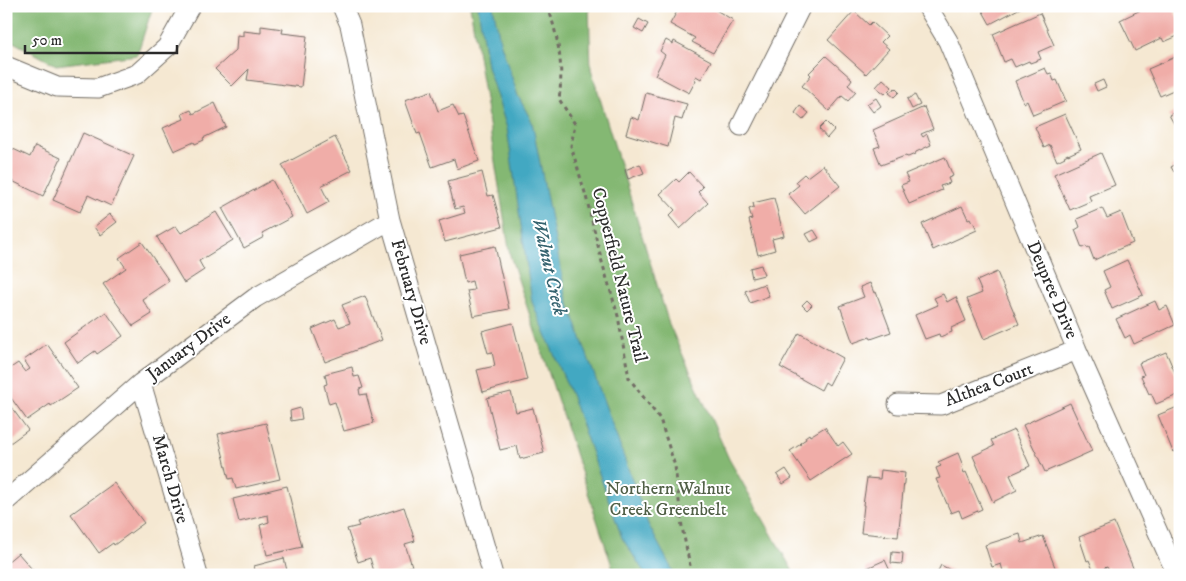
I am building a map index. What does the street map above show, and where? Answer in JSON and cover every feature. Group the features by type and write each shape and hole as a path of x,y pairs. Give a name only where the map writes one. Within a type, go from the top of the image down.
{"street":[{"path":"6,66 57,87 98,88 137,74 160,54 167,47 190,6"},
{"name":"February Drive","path":"342,6 350,25 390,220 493,575"},
{"path":"741,126 801,6"},
{"name":"Deupree Drive","path":"927,6 948,41 1077,350 1177,575"},
{"name":"January Drive","path":"6,501 142,383 255,298 390,220"},
{"name":"Althea Court","path":"898,404 941,405 1077,350"},
{"name":"March Drive","path":"142,383 198,575"}],"path":[{"name":"Copperfield Nature Trail","path":"548,6 559,42 562,78 559,99 575,124 571,146 618,316 630,378 660,419 675,466 682,527 692,575"}],"green space":[{"path":"6,6 153,6 137,55 56,65 6,38"},
{"name":"Northern Walnut Creek Greenbelt","path":"470,6 589,6 591,69 669,324 729,459 795,575 615,575 510,255"}],"water":[{"name":"Walnut Creek","path":"478,6 493,6 500,41 518,96 532,122 566,296 648,524 675,575 646,575 622,538 572,397 532,302 507,128 487,66"}],"building":[{"path":"680,6 709,6 733,20 713,53 692,42 695,38 670,24"},
{"path":"980,6 1024,6 990,24"},
{"path":"1149,6 1172,6 1180,23 1180,35 1164,42 1162,38 1135,51 1120,20"},
{"path":"854,11 869,25 872,22 887,36 881,42 889,49 866,74 828,40"},
{"path":"1040,13 1054,45 1038,52 1041,59 1030,63 1029,61 1015,67 1011,59 1004,62 993,34"},
{"path":"639,19 648,24 643,33 634,28"},
{"path":"261,26 283,29 282,33 307,36 301,87 247,80 249,69 232,86 215,69 236,50 237,35 243,36 243,31 261,33"},
{"path":"666,40 673,44 674,41 711,61 701,79 696,76 694,79 696,80 689,93 655,75 665,55 660,51"},
{"path":"1180,55 1180,87 1160,96 1148,69"},
{"path":"826,56 852,79 848,85 856,92 848,101 842,96 829,111 802,86 811,75 809,73"},
{"path":"1045,68 1048,74 1051,73 1054,81 1057,80 1066,101 1033,115 1027,101 1024,103 1015,81"},
{"path":"883,79 892,87 885,94 876,87"},
{"path":"1103,80 1106,87 1097,91 1094,84"},
{"path":"895,88 899,92 894,97 889,93"},
{"path":"431,91 438,111 453,105 459,117 463,116 479,161 457,169 454,159 432,167 420,133 417,134 405,100"},
{"path":"646,93 687,104 682,120 675,118 668,147 626,134 631,117 639,120"},
{"path":"915,95 920,105 912,109 907,99"},
{"path":"876,98 881,106 873,112 867,104"},
{"path":"215,103 226,127 203,138 204,140 195,144 194,142 174,151 163,128 184,119 182,114 191,110 193,114"},
{"path":"800,106 809,113 803,120 795,113"},
{"path":"924,107 933,129 921,134 923,137 927,134 931,145 908,157 905,156 881,165 874,148 880,146 873,130"},
{"path":"1180,109 1180,134 1169,115"},
{"path":"1065,114 1081,149 1057,161 1050,145 1044,148 1035,127"},
{"path":"826,122 834,130 827,138 819,129"},
{"path":"83,133 134,156 111,206 88,195 80,212 53,200"},
{"path":"335,137 352,170 321,186 329,202 307,214 282,165"},
{"path":"35,146 61,158 43,196 6,178 6,153 9,147 30,157"},
{"path":"1101,153 1115,185 1089,196 1091,201 1070,210 1054,174"},
{"path":"945,157 953,176 948,178 950,183 940,186 942,190 909,204 901,185 909,182 905,174"},
{"path":"1180,162 1180,169 1174,172 1171,167"},
{"path":"640,164 644,173 628,179 625,170"},
{"path":"823,165 840,186 805,214 788,194 799,185 796,181 804,174 807,177"},
{"path":"482,172 488,196 493,195 502,227 445,242 439,221 465,213 463,207 455,209 448,181"},
{"path":"689,172 703,187 698,192 708,203 680,229 669,216 675,210 660,194 676,179 679,182"},
{"path":"272,180 292,217 262,233 264,237 244,248 222,208"},
{"path":"774,198 784,236 772,239 775,250 758,255 749,220 752,219 749,209 754,207 753,203"},
{"path":"962,206 968,219 970,218 973,221 977,230 933,250 922,224"},
{"path":"1102,208 1107,218 1121,212 1133,243 1094,260 1089,247 1082,248 1075,230 1080,227 1077,219"},
{"path":"216,212 233,240 199,261 204,270 184,283 157,237 176,226 181,233"},
{"path":"110,214 117,222 100,235 94,227"},
{"path":"814,230 819,238 811,242 806,234"},
{"path":"142,242 169,281 142,299 152,314 133,326 103,284 126,268 119,258"},
{"path":"495,246 509,309 473,316 467,291 474,290 472,281 465,283 459,254"},
{"path":"1127,260 1143,295 1112,309 1104,290 1110,287 1103,271"},
{"path":"761,265 764,275 752,278 750,268"},
{"path":"997,272 1019,324 984,339 967,299 982,293 977,281"},
{"path":"870,283 874,293 876,292 891,332 853,343 840,306 864,297 860,287"},
{"path":"764,284 769,296 750,303 745,291"},
{"path":"943,294 947,302 956,297 966,321 951,328 952,332 940,337 939,334 925,339 915,315 938,305 934,298"},
{"path":"365,296 382,340 325,362 312,329 335,319 339,327 350,323 342,305"},
{"path":"807,300 812,305 807,310 802,305"},
{"path":"1155,301 1159,310 1167,306 1175,325 1134,344 1130,335 1125,338 1116,319"},
{"path":"106,312 123,336 97,354 95,351 78,363 64,342"},
{"path":"513,323 527,380 483,392 477,370 495,366 492,352 488,353 482,331"},
{"path":"799,333 843,358 829,385 825,382 821,390 780,367"},
{"path":"47,344 78,388 27,420 6,391 6,371 18,363 25,372 30,369 24,360"},
{"path":"1166,352 1180,384 1180,394 1156,404 1141,376 1144,375 1139,363"},
{"path":"352,367 354,377 359,376 363,388 359,389 360,395 366,394 374,423 344,431 335,402 329,404 324,385 327,384 325,374"},
{"path":"511,392 516,412 533,408 544,453 520,459 517,446 500,450 487,398"},
{"path":"6,400 28,430 6,446"},
{"path":"1070,403 1092,451 1045,472 1023,425"},
{"path":"1180,406 1180,449 1173,452 1158,415"},
{"path":"300,408 302,419 291,421 290,411"},
{"path":"266,423 280,479 236,489 233,478 229,479 218,434"},
{"path":"825,427 838,446 843,442 852,454 811,481 790,451 801,444 809,434 810,436"},
{"path":"1014,430 1030,466 1010,475 1017,490 993,502 973,456 994,446 991,440"},
{"path":"958,453 964,473 966,472 982,509 962,518 959,510 951,513 936,479 940,478 936,468 941,466 938,462"},
{"path":"786,469 792,478 783,484 777,475"},
{"path":"881,470 905,473 898,537 861,533 867,478 880,479"},
{"path":"114,483 144,523 114,545 113,543 99,553 71,514"},
{"path":"287,486 302,547 267,555 260,525 269,522 268,515 239,522 233,499"},
{"path":"404,507 415,541 405,544 412,566 386,575 375,575 370,558 358,562 347,529 359,526 357,522"},
{"path":"1114,523 1134,570 1122,575 1111,575 1107,567 1104,568 1106,573 1095,575 1089,560 1087,561 1079,537"},
{"path":"1020,534 1022,543 1043,536 1058,575 1004,575 1001,564 992,567 985,545"},
{"path":"892,552 903,553 902,564 891,563"},
{"path":"18,553 37,575 6,575 6,563"},
{"path":"284,558 288,575 256,575 254,566"},
{"path":"885,560 891,573 887,575 868,575 865,569"},
{"path":"941,565 952,571 950,575 936,575"}]}
